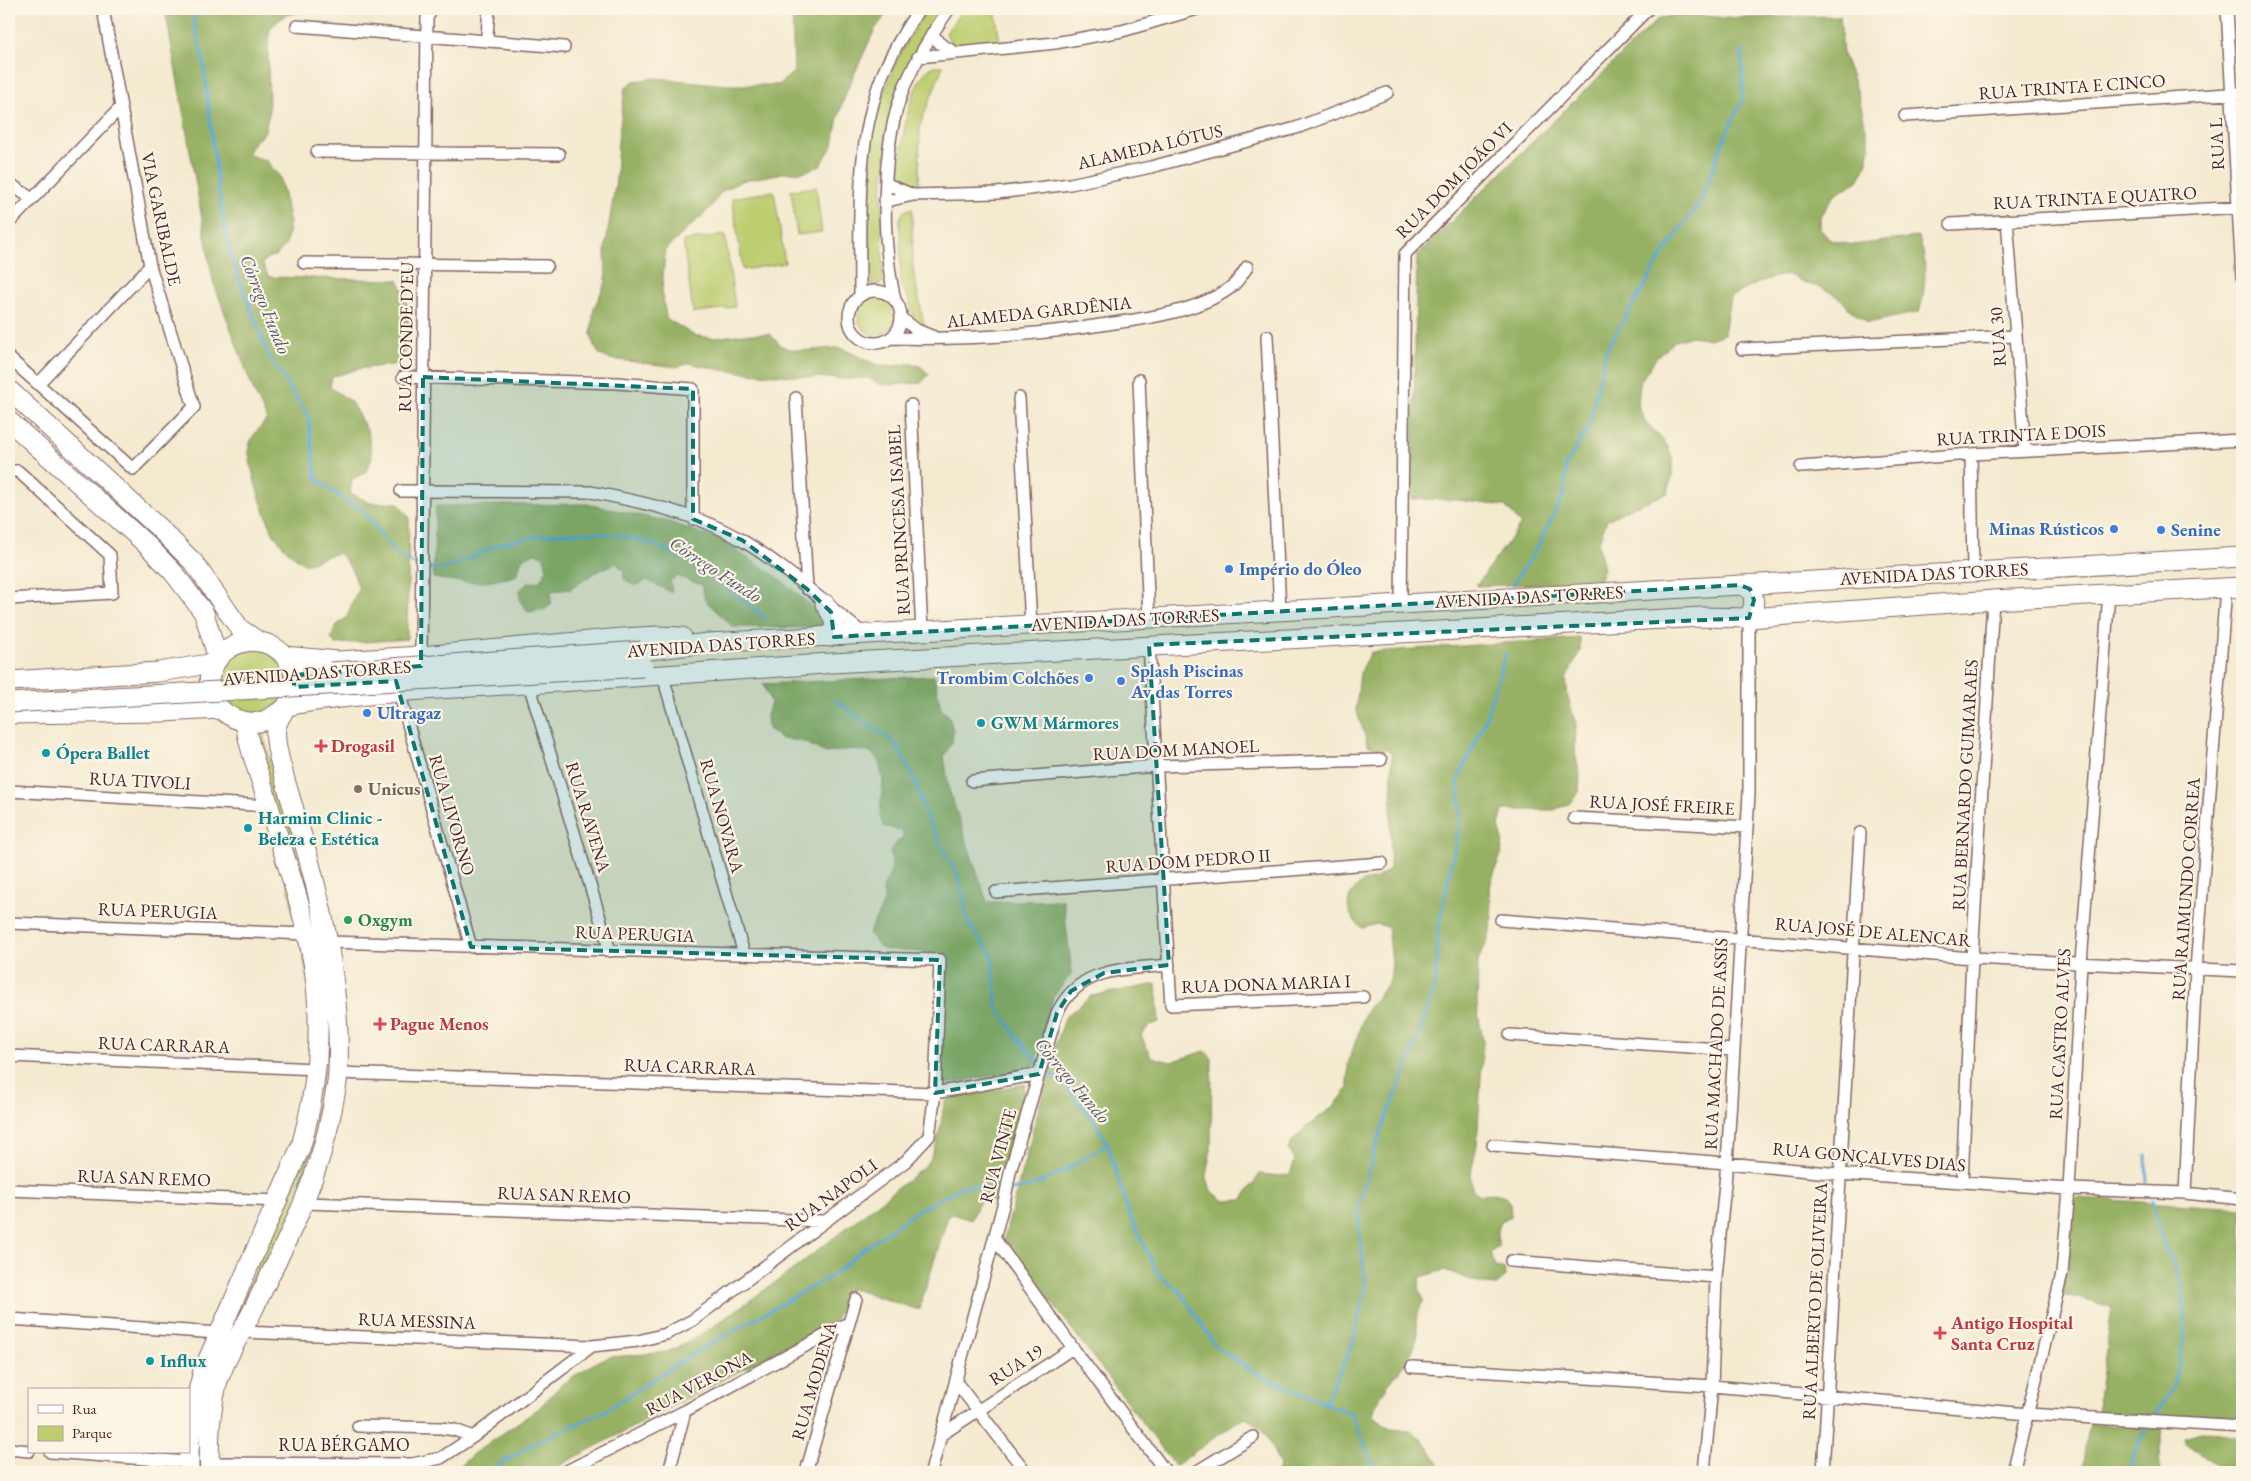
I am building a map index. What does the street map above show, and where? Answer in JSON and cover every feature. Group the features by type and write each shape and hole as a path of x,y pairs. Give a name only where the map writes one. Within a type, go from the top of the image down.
{"main road":[{"path":"9,390 160,528 194,563 240,629 280,652 338,662 658,636 689,638 708,643"},
{"path":"9,421 147,545 173,572 204,613 212,632 216,661"},
{"name":"AVENIDA DAS TORRES","path":"9,703 642,659 708,643 2242,557"},
{"path":"1806,613 1799,606 1796,599 1798,592 1810,584 1838,580"},
{"path":"1740,585 1750,589 1753,595 1754,604 1749,618"},
{"name":"AVENIDA DAS TORRES","path":"9,694 642,659 824,664 1013,654 1076,648 1702,617 1749,618 1993,600 2234,587"},
{"path":"825,604 835,624 834,633 829,637"},
{"path":"1076,648 1066,646 1063,642 1064,631 1076,625 1108,621"},
{"path":"190,1439 193,1410 203,1371 218,1333 279,1201 301,1146 309,1119 317,1069 318,1014 313,962 270,806 254,760 231,716 212,699 209,687 210,675 216,661 224,651 242,642 258,641"},
{"path":"209,1468 210,1420 218,1381 305,1203 327,1133 338,1073 336,1008 328,942 311,867 277,749 276,729 293,696 294,680 290,665 280,652"},
{"path":"9,681 158,672 216,661"},
{"path":"9,714 162,712 231,716 259,722 271,719 289,706 399,692 824,664"},
{"path":"309,1119 316,1133 322,1135 327,1133"},
{"path":"301,1146 311,1145 320,1157"}],"street":[{"name":"VIA GARIBALDE","path":"38,384 133,469 194,406 150,266 103,9"},
{"path":"487,35 489,9"},
{"path":"860,295 859,196 864,151 882,76 895,48 919,9"},
{"path":"895,300 886,292 878,290 870,290 860,295 851,304 848,311 848,319 854,334 867,342 883,342 890,338 900,326 900,310 895,300 888,269 887,168 894,124 905,86 918,57 949,9"},
{"path":"918,57 1055,42 1122,31 1197,9"},
{"name":"RUA DOM JOÃO VI","path":"1401,605 1405,254 1648,9"},
{"name":"RUA L","path":"2227,9 2237,93 2242,277"},
{"name":"RUA CONDE D'EU","path":"421,656 425,152 427,35 430,14"},
{"path":"297,26 564,47"},
{"path":"932,33 939,43 956,54"},
{"name":"ALAMEDA LÓTUS","path":"886,201 913,195 997,193 1070,184 1151,167 1296,128 1387,93"},
{"name":"RUA TRINTA E CINCO","path":"1905,116 2237,93"},
{"path":"9,223 121,107"},
{"path":"317,152 559,154"},
{"path":"9,183 32,199"},
{"name":"ALAMEDA LÓTUS","path":"887,184 913,195"},
{"name":"RUA TRINTA E QUATRO","path":"1951,224 2240,207"},
{"name":"RUA 30","path":"2007,220 2025,451"},
{"path":"304,263 546,266"},
{"path":"9,358 38,384 150,266"},
{"name":"ALAMEDA GARDÊNIA","path":"890,338 940,340 1004,336 1081,328 1153,317 1179,311 1230,288 1241,278 1247,267"},
{"name":"ALAMEDA GARDÊNIA","path":"901,318 917,330 940,340"},
{"path":"1267,336 1280,612"},
{"path":"1742,349 2016,336"},
{"path":"403,377 617,383 693,389 693,519"},
{"path":"1139,380 1149,619"},
{"path":"796,398 807,589"},
{"path":"1019,398 1031,626"},
{"name":"RUA PRINCESA ISABEL","path":"911,406 922,632"},
{"name":"RUA TRINTA E DOIS","path":"1801,467 1971,454 2242,440"},
{"path":"1971,454 1973,572"},
{"path":"9,471 18,471 110,555 112,593 9,599"},
{"path":"401,491 591,492 620,498 693,519 742,540 865,635"},
{"name":"RUA RAIMUNDO CORREA","path":"2185,1192 2196,968 2234,587"},
{"name":"RUA CASTRO ALVES","path":"2013,1472 2062,1274 2069,1189 2081,963 2109,593"},
{"name":"RUA BERNARDO GUIMARAES","path":"1962,1182 1972,958 1993,600"},
{"name":"RUA MACHADO DE ASSIS","path":"1704,1472 1712,1386 1716,1277 1727,1163 1749,793 1749,618"},
{"path":"1149,645 1169,965"},
{"name":"RUA NOVARA","path":"666,687 744,954"},
{"name":"RUA LIVORNO","path":"399,692 471,946"},
{"name":"RUA RAVENA","path":"532,694 610,951"},
{"name":"RUA DOM MANOEL","path":"972,781 1156,766 1381,760"},
{"name":"RUA TIVOLI","path":"9,791 270,806"},
{"name":"RUA JOSÉ FREIRE","path":"1574,818 1747,827"},
{"name":"RUA ALBERTO DE OLIVEIRA","path":"1823,1472 1860,833"},
{"name":"RUA DOM PEDRO II","path":"996,892 1382,863"},
{"name":"RUA JOSÉ DE ALENCAR","path":"1501,920 1972,958 2242,971"},
{"name":"RUA PERUGIA","path":"9,923 306,934"},
{"name":"RUA PERUGIA","path":"328,942 940,960"},
{"name":"RUA NAPOLI","path":"592,1346 638,1341 673,1331 693,1320 823,1221 906,1161 929,1136 936,1093 940,960"},
{"name":"RUA DONA MARIA I","path":"1169,965 1171,1005 1363,997"},
{"name":"RUA VINTE","path":"931,1472 1005,1198 1010,1172 1046,1050 1063,1001 1071,991 1088,978 1104,973 1169,965"},
{"path":"1510,1035 1734,1050"},
{"name":"RUA CARRARA","path":"9,1056 317,1069"},
{"name":"RUA CARRARA","path":"338,1073 936,1093 1040,1072"},
{"name":"RUA GONÇALVES DIAS","path":"1493,1145 1727,1163 1839,1174 2069,1189 2185,1192 2242,1199"},
{"name":"RUA SAN REMO","path":"9,1190 279,1201"},
{"name":"RUA SAN REMO","path":"305,1203 823,1221"},
{"path":"994,1238 1166,1472"},
{"path":"1511,1261 1716,1277"},
{"name":"RUA MODENA","path":"806,1472 856,1299"},
{"path":"9,1319 218,1333"},
{"name":"RUA VERONA","path":"566,1472 685,1411 848,1323"},
{"name":"RUA MESSINA","path":"242,1332 592,1346"},
{"name":"RUA BÉRGAMO","path":"209,1468 346,1468 412,1464 441,1458 473,1437 592,1346"},
{"name":"RUA 19","path":"978,1410 1073,1348"},
{"path":"1412,1368 1712,1386 2028,1414 2242,1427"},
{"path":"956,1382 1026,1472"},
{"path":"942,1435 978,1410"},
{"path":"669,1472 685,1411"},
{"path":"358,1426 441,1428 455,1430 473,1437"},
{"path":"1196,1472 1253,1437"},
{"path":"9,1449 28,1451"},
{"path":"89,1454 188,1459"}],"highlighted area":[{"path":"423,377 693,389 693,519 742,540 807,589 831,612 834,637 1740,585 1750,589 1754,600 1749,618 1149,645 1169,965 1104,973 1071,991 1057,1013 1039,1074 935,1093 940,960 471,947 396,681 294,687 294,675 421,666"}],"green space":[{"path":"165,9 323,9 285,15 270,28 268,52 269,114 264,133 250,147 249,155 267,161 280,177 290,222 286,244 277,255 267,258 262,264 269,277 398,280 403,290 409,321 404,353 400,364 357,369 332,377 330,387 351,402 368,432 372,458 365,473 352,479 350,493 370,503 398,503 409,517 407,639 336,644 331,639 336,626 347,617 359,590 352,570 338,553 304,564 282,545 268,520 258,493 249,455 253,436 267,419 254,392 213,281"},
{"path":"792,9 890,9 875,29 847,90 838,117 833,145 820,166 803,172 783,173 741,181 721,192 710,208 665,250 662,292 666,318 693,335 713,338 743,334 770,334 780,345 790,349 837,348 878,365 918,365 929,375 921,383 882,385 867,378 846,379 760,374 722,370 689,363 677,367 610,359 600,355 594,346 591,334 594,308 606,282 605,249 616,181 618,141 625,88 634,81 655,78 727,85 778,85 794,72"},
{"path":"928,9 943,9 918,46 904,75 882,188 883,282 875,286 871,284 870,276 869,190 871,155 876,121 893,70 909,39"},
{"path":"963,9 995,9 1000,43 957,47 951,43 946,33"},
{"path":"1687,14 1726,18 1840,16 1843,54 1858,93 1870,148 1866,166 1858,181 1835,194 1820,216 1820,229 1830,240 1853,245 1918,237 1925,264 1923,294 1919,312 1868,323 1849,309 1841,299 1823,288 1805,283 1787,274 1762,281 1730,297 1724,334 1710,339 1692,336 1675,341 1656,358 1640,382 1638,406 1645,421 1667,445 1673,459 1672,476 1668,493 1632,507 1607,520 1598,544 1604,569 1598,582 1476,586 1521,524 1505,506 1457,500 1412,499 1417,255 1659,18"},
{"path":"935,66 943,66 920,125 919,189 910,188 905,186 899,178 907,116 918,83 926,72"},
{"path":"816,187 822,232 797,235 791,190"},
{"path":"774,191 785,263 743,270 732,198"},
{"path":"912,208 913,269 925,329 915,323 909,300 901,286 900,219 903,212"},
{"path":"725,235 735,307 693,313 683,241"},
{"path":"877,297 891,302 896,316 891,330 877,335 863,330 858,316 863,302"},
{"path":"587,504 669,522 720,540 777,577 829,621 828,628 733,627 705,600 702,585 677,576 670,581 672,593 647,580 635,586 624,579 624,571 616,563 596,572 571,589 551,591 551,604 546,609 528,612 520,601 520,590 528,583 540,581 547,569 544,557 536,553 522,558 517,575 506,578 475,582 433,578 436,506"},
{"path":"1580,638 1580,651 1566,679 1568,698 1576,724 1575,753 1580,776 1579,792 1570,803 1554,810 1503,810 1499,826 1503,840 1501,854 1489,888 1492,920 1488,940 1478,960 1477,1007 1483,1042 1477,1145 1471,1172 1472,1189 1480,1195 1494,1193 1506,1196 1510,1204 1511,1216 1501,1221 1498,1230 1498,1247 1490,1253 1495,1267 1504,1269 1505,1276 1497,1285 1482,1284 1445,1270 1420,1277 1419,1290 1424,1300 1417,1315 1417,1336 1413,1349 1382,1394 1373,1415 1391,1429 1411,1431 1422,1439 1442,1472 1277,1472 1280,1465 1263,1429 1246,1418 1235,1423 1175,1466 1004,1239 1055,1047 1066,1016 1091,996 1156,984 1159,1022 1149,1026 1141,1035 1151,1057 1171,1062 1205,1051 1212,1058 1211,1149 1206,1175 1211,1191 1225,1201 1242,1200 1260,1174 1281,1176 1290,1174 1295,1160 1288,1150 1293,1140 1305,1128 1334,1106 1348,1089 1348,1064 1365,1013 1390,981 1392,962 1388,927 1377,924 1362,928 1353,918 1348,907 1350,896 1359,885 1377,878 1390,869 1392,756 1389,749 1378,749 1368,745 1356,709 1360,673 1371,652"},
{"path":"260,647 286,666 284,703 251,717 227,704 221,692 220,678 224,664 233,654"},
{"path":"934,676 941,709 949,716 953,730 952,742 944,756 949,790 987,902 1063,900 1072,973 1053,997 1034,1068 941,1085 947,954 882,949 869,934 884,902 883,888 892,867 890,853 896,843 903,838 903,831 883,826 880,815 883,780 879,762 872,753 852,749 826,753 802,741 782,739 768,729 767,716 771,702 763,684"},
{"path":"253,727 262,731 316,915 326,961 331,1072 320,1127 316,1123 323,1047"},
{"path":"1025,1084 998,1202 981,1199 971,1220 949,1213 919,1310 850,1288 835,1321 547,1472 448,1472 459,1467 473,1454 538,1409 562,1384 598,1361 611,1357 667,1352 683,1345 711,1328 790,1272 923,1168 936,1146 944,1104 947,1100"},
{"path":"310,1148 312,1151 299,1187 293,1211 235,1332 205,1472 194,1472 205,1384"},
{"path":"2077,1198 2242,1208 2242,1422 2097,1413 2112,1307 2062,1294 2068,1269 2073,1201"},
{"path":"2089,1424 2163,1428 2159,1457 2161,1472 2083,1472"},
{"path":"2202,1432 2220,1433 2242,1439 2242,1472 2221,1472 2217,1465 2185,1443 2185,1437"}],"waterway":[{"name":"Córrego Fundo","path":"191,9 203,59 219,195 231,258 269,356 308,416 316,478 344,500 362,509 395,553 419,567"},
{"path":"1513,584 1540,543 1564,493 1566,465 1589,427 1606,350 1664,253 1702,199 1721,146 1743,98 1742,50"},
{"name":"Córrego Fundo","path":"425,568 451,567 496,545 524,538 566,533 608,534 649,543 681,557 706,573 766,618"},
{"path":"1325,1403 1352,1345 1366,1286 1357,1210 1378,1139 1412,1054 1436,983 1438,931 1461,817 1458,780 1485,720 1506,653"},
{"name":"Córrego Fundo","path":"836,701 894,742 914,778 928,820 959,878 968,923 992,955 997,1007 1017,1037 1040,1065"},
{"name":"Córrego Fundo","path":"1044,1069 1063,1084 1094,1121 1108,1144 1127,1209 1158,1275 1180,1291 1216,1347 1261,1376 1351,1414 1374,1466 1382,1472"},
{"path":"1010,1190 1023,1188 1048,1179 1108,1144"},
{"path":"2146,1155 2147,1183"},
{"path":"487,1472 533,1444 605,1411 694,1353 833,1275 862,1250 917,1211 963,1186 989,1187 1003,1190"},
{"path":"2152,1200 2162,1240 2182,1284 2185,1334 2173,1387 2156,1414"},
{"path":"2129,1472 2146,1429"}],"place":[{"name":"Minas Rústicos","path":"2114,529"},
{"name":"Senine","path":"2161,530"},
{"name":"Império do Óleo","path":"1229,569"},
{"name":"Trombim Colchões","path":"1089,678"},
{"name":"Splash Piscinas Av das Torres","path":"1121,681"},
{"name":"Ultragaz","path":"367,713"},
{"name":"GWM Mármores","path":"981,723"},
{"name":"Drogasil","path":"321,746"},
{"name":"Ópera Ballet","path":"46,753"},
{"name":"Unicus","path":"358,789"},
{"name":"Harmim Clinic - Beleza e Estética","path":"248,828"},
{"name":"Oxgym","path":"348,920"},
{"name":"Pague Menos","path":"380,1024"},
{"name":"Antigo Hospital Santa Cruz","path":"1940,1333"},
{"name":"Influx","path":"150,1361"}]}
